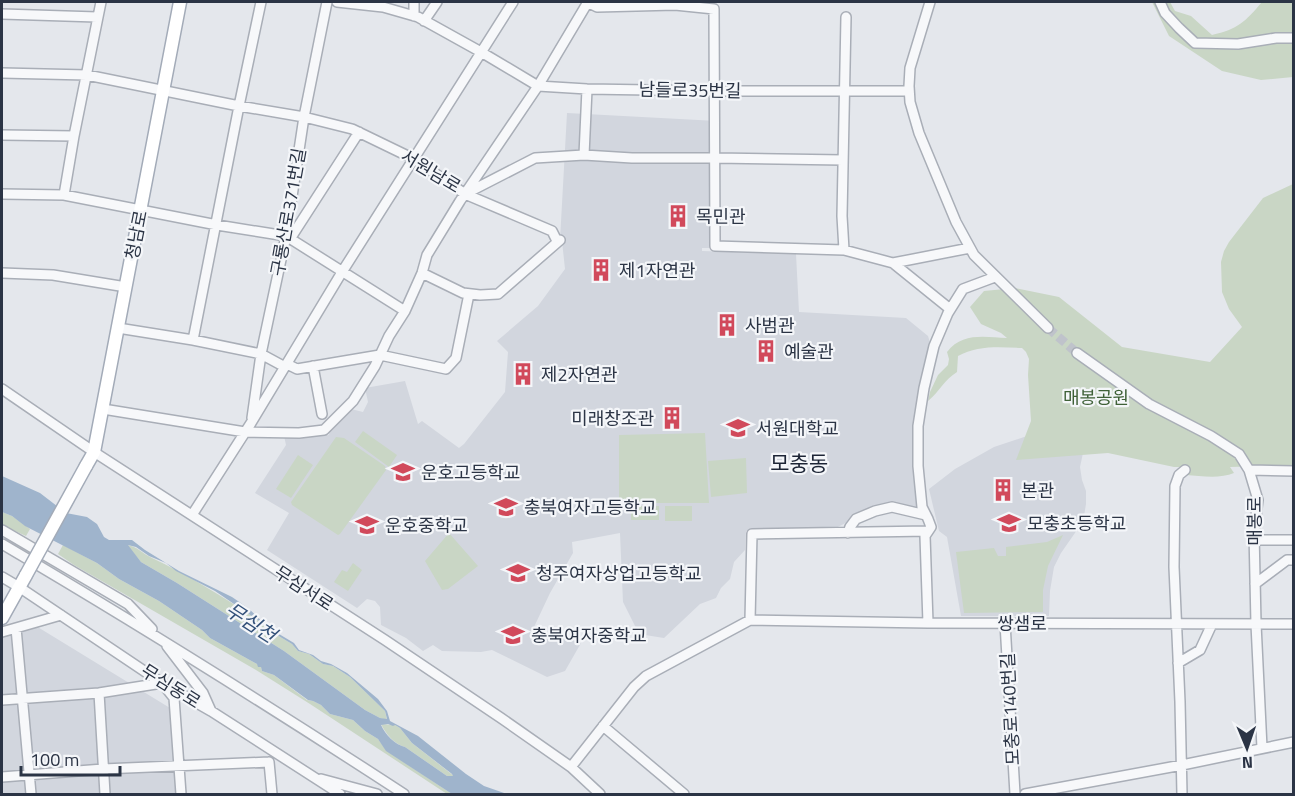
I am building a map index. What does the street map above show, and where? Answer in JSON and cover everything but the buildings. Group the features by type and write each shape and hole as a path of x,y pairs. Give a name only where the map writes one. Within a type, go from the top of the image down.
{"main road":[{"name":"청남로","path":"19,587 94,452 180,2"},
{"path":"2,618 19,587"}],"street":[{"path":"64,195 101,2"},
{"path":"194,340 238,106 261,2"},
{"name":"구룡산로371번길","path":"251,423 261,354 288,238 304,117 327,2"},
{"name":"남들로35번길","path":"337,2 383,7 414,16 538,86 714,91 909,91"},
{"path":"414,2 414,16"},
{"path":"424,21 437,2"},
{"path":"192,514 513,2"},
{"path":"103,409 244,432 299,433 324,430 353,401 405,311 422,273 427,255 538,86 588,2 597,8 657,4 714,9 715,246 844,250 893,263 950,309"},
{"path":"930,2 910,68 909,91 910,102 926,151 956,222 974,255 1048,328"},
{"path":"1160,2 1165,13 1195,43 1238,44 1276,38 1293,38"},
{"path":"2,14 97,17"},
{"path":"844,250 842,216 846,17"},
{"name":"서원남로","path":"2,73 87,75 304,117 352,129 414,159 465,194 535,158 584,155 632,158 843,160"},
{"path":"584,155 587,89"},
{"path":"288,238 359,132"},
{"path":"2,135 74,136"},
{"path":"2,194 64,195 288,238 405,311"},
{"path":"422,273 463,293 498,294 560,240 557,241 552,231 465,194"},
{"path":"893,263 970,248"},
{"path":"2,273 53,275 126,287"},
{"path":"928,623 925,536 930,527 922,507 918,466 918,426 924,388 934,346 950,309 963,289 995,277"},
{"path":"118,328 261,354 297,369 380,355 446,369 456,358 469,294"},
{"name":"매봉로","path":"1077,353 1149,404 1211,436 1239,454 1249,470 1258,500 1254,540 1262,748"},
{"path":"314,366 322,414"},
{"name":"무심서로","path":"2,389 94,452 501,718 571,768 600,795"},
{"path":"1182,795 1174,567 1175,486 1179,475 1185,470"},
{"path":"1249,470 1293,471"},
{"path":"848,533 856,519 892,507 926,515"},
{"path":"2,530 128,604 163,640 203,693 211,711"},
{"path":"750,620 752,534 928,531"},
{"path":"1254,540 1293,540"},
{"path":"2,544 163,640 404,795"},
{"path":"1255,584 1287,560 1293,560"},
{"name":"무심동로","path":"2,577 162,683 211,711 340,795"},
{"path":"2,632 61,615"},
{"name":"쌍샘로","path":"571,768 634,687 646,676 750,620 1005,624 1293,624"},
{"name":"모충로140번길","path":"1005,624 1015,795"},
{"path":"1178,663 1200,650 1212,624"},
{"path":"16,628 31,795"},
{"path":"2,700 99,693 162,683 174,698 181,795"},
{"path":"99,693 105,795"},
{"path":"603,726 684,795"},
{"path":"1025,795 1293,742"},
{"path":"272,795 269,762 276,753"},
{"path":"2,777 103,769 269,762"},
{"path":"310,775 377,795"}],"shaded area":[{"name":"서원대학교","path":"567,113 717,121 710,248 702,248 702,251 796,254 799,312 906,318 928,336 931,346 921,388 919,509 863,514 830,531 746,531 745,550 734,562 730,579 721,588 716,598 700,604 664,638 639,634 623,602 620,533 572,542 573,553 534,627 581,643 565,671 547,677 492,650 442,651 433,645 423,651 406,638 381,625 380,607 375,601 367,599 357,608 267,550 289,513 255,493 286,445 284,436 329,435 330,428 351,409 363,412 368,402 365,388 405,381 418,424 422,421 459,448 464,444 505,392 508,352 497,341 538,306 565,269 562,241 560,240"},
{"name":"모충초등학교","path":"1030,435 1083,453 1080,467 1086,491 1084,516 1054,567 1049,616 961,616 947,537 939,531 929,489 955,469 994,447"},
{"path":"36,626 170,708 177,794 2,794 2,636"}],"green space":[{"path":"1152,2 1170,2 1175,11 1191,16 1212,35 1240,24 1262,2 1293,2 1293,77 1261,80 1222,71 1169,36"},
{"name":"매봉공원","path":"1293,184 1293,465 1230,467 1234,473 1210,477 1186,475 1187,467 1174,467 1108,453 1016,460 1031,421 1029,359 1022,348 981,348 965,352 958,356 957,372 928,401 938,375 948,365 947,352 953,346 960,341 974,337 1007,338 981,324 970,307 984,291 1015,288 1059,297 1122,347 1210,362 1242,327 1229,309 1222,292 1221,262 1224,251 1263,198"},
{"path":"363,431 397,455 389,467 355,442"},
{"path":"705,433 709,503 619,503 619,435"},
{"path":"336,437 344,438 385,466 386,470 338,535 292,505 291,502"},
{"path":"298,455 313,465 291,498 276,489"},
{"path":"746,458 747,493 711,497 708,461"},
{"path":"631,506 659,506 659,520 631,520"},
{"path":"665,506 692,506 692,521 665,521"},
{"path":"2,512 30,529 26,536 2,525"},
{"path":"88,529 111,545 110,548 88,535 85,531"},
{"path":"449,533 478,566 448,589 442,590 425,561"},
{"path":"1063,535 1048,566 1043,590 1043,612 964,613 956,552 994,548 998,556 1006,556 1006,547 1047,542"},
{"path":"63,545 159,601 210,638 257,664 262,671 274,675 307,700 321,705 330,714 353,720 378,739 387,751 452,794 447,794 256,670 74,565 58,554"},
{"path":"127,545 137,548 222,597 292,644 298,651 309,654 323,664 333,666 350,677 385,711 387,720 365,710 284,651 141,562"},
{"path":"353,563 362,570 348,591 334,582 342,570 347,572"},
{"path":"381,724 395,725 400,728 412,743 454,776 447,776 398,744"}],"water":[{"path":"2,476 40,493 66,513 87,517 97,524 104,537 109,540 132,540 179,571 232,597 248,608 269,628 294,643 299,650 313,655 347,673 378,699 387,711 390,721 418,736 484,786 507,794 452,794 386,751 378,739 353,720 330,714 321,705 308,700 274,675 262,671 257,664 210,638 159,601 119,579 97,563 2,512","holes":["128,545 136,547 215,591 262,623 267,629 292,644 298,651 309,654 323,664 333,666 350,677 385,711 387,719 365,710 284,651 141,562","388,724 400,728 412,743 453,776 447,776 394,742 381,725"]}],"tunnel":[{"path":"1048,328 1077,353"}],"place":[{"name":"목민관","path":"678,216"},
{"name":"제1자연관","path":"601,270"},
{"name":"사범관","path":"727,325"},
{"name":"예술관","path":"766,351"},
{"name":"제2자연관","path":"523,374"},
{"name":"미래창조관","path":"672,418"},
{"name":"서원대학교","path":"738,428"},
{"name":"운호고등학교","path":"403,472"},
{"name":"본관","path":"1003,490"},
{"name":"충북여자고등학교","path":"506,507"},
{"name":"모충초등학교","path":"1009,523"},
{"name":"운호중학교","path":"367,525"},
{"name":"청주여자상업고등학교","path":"518,573"},
{"name":"충북여자중학교","path":"513,635"}],"district":[{"name":"모충동","path":"799,463"}],"water label":[{"name":"무심천","path":"251,622"}]}
